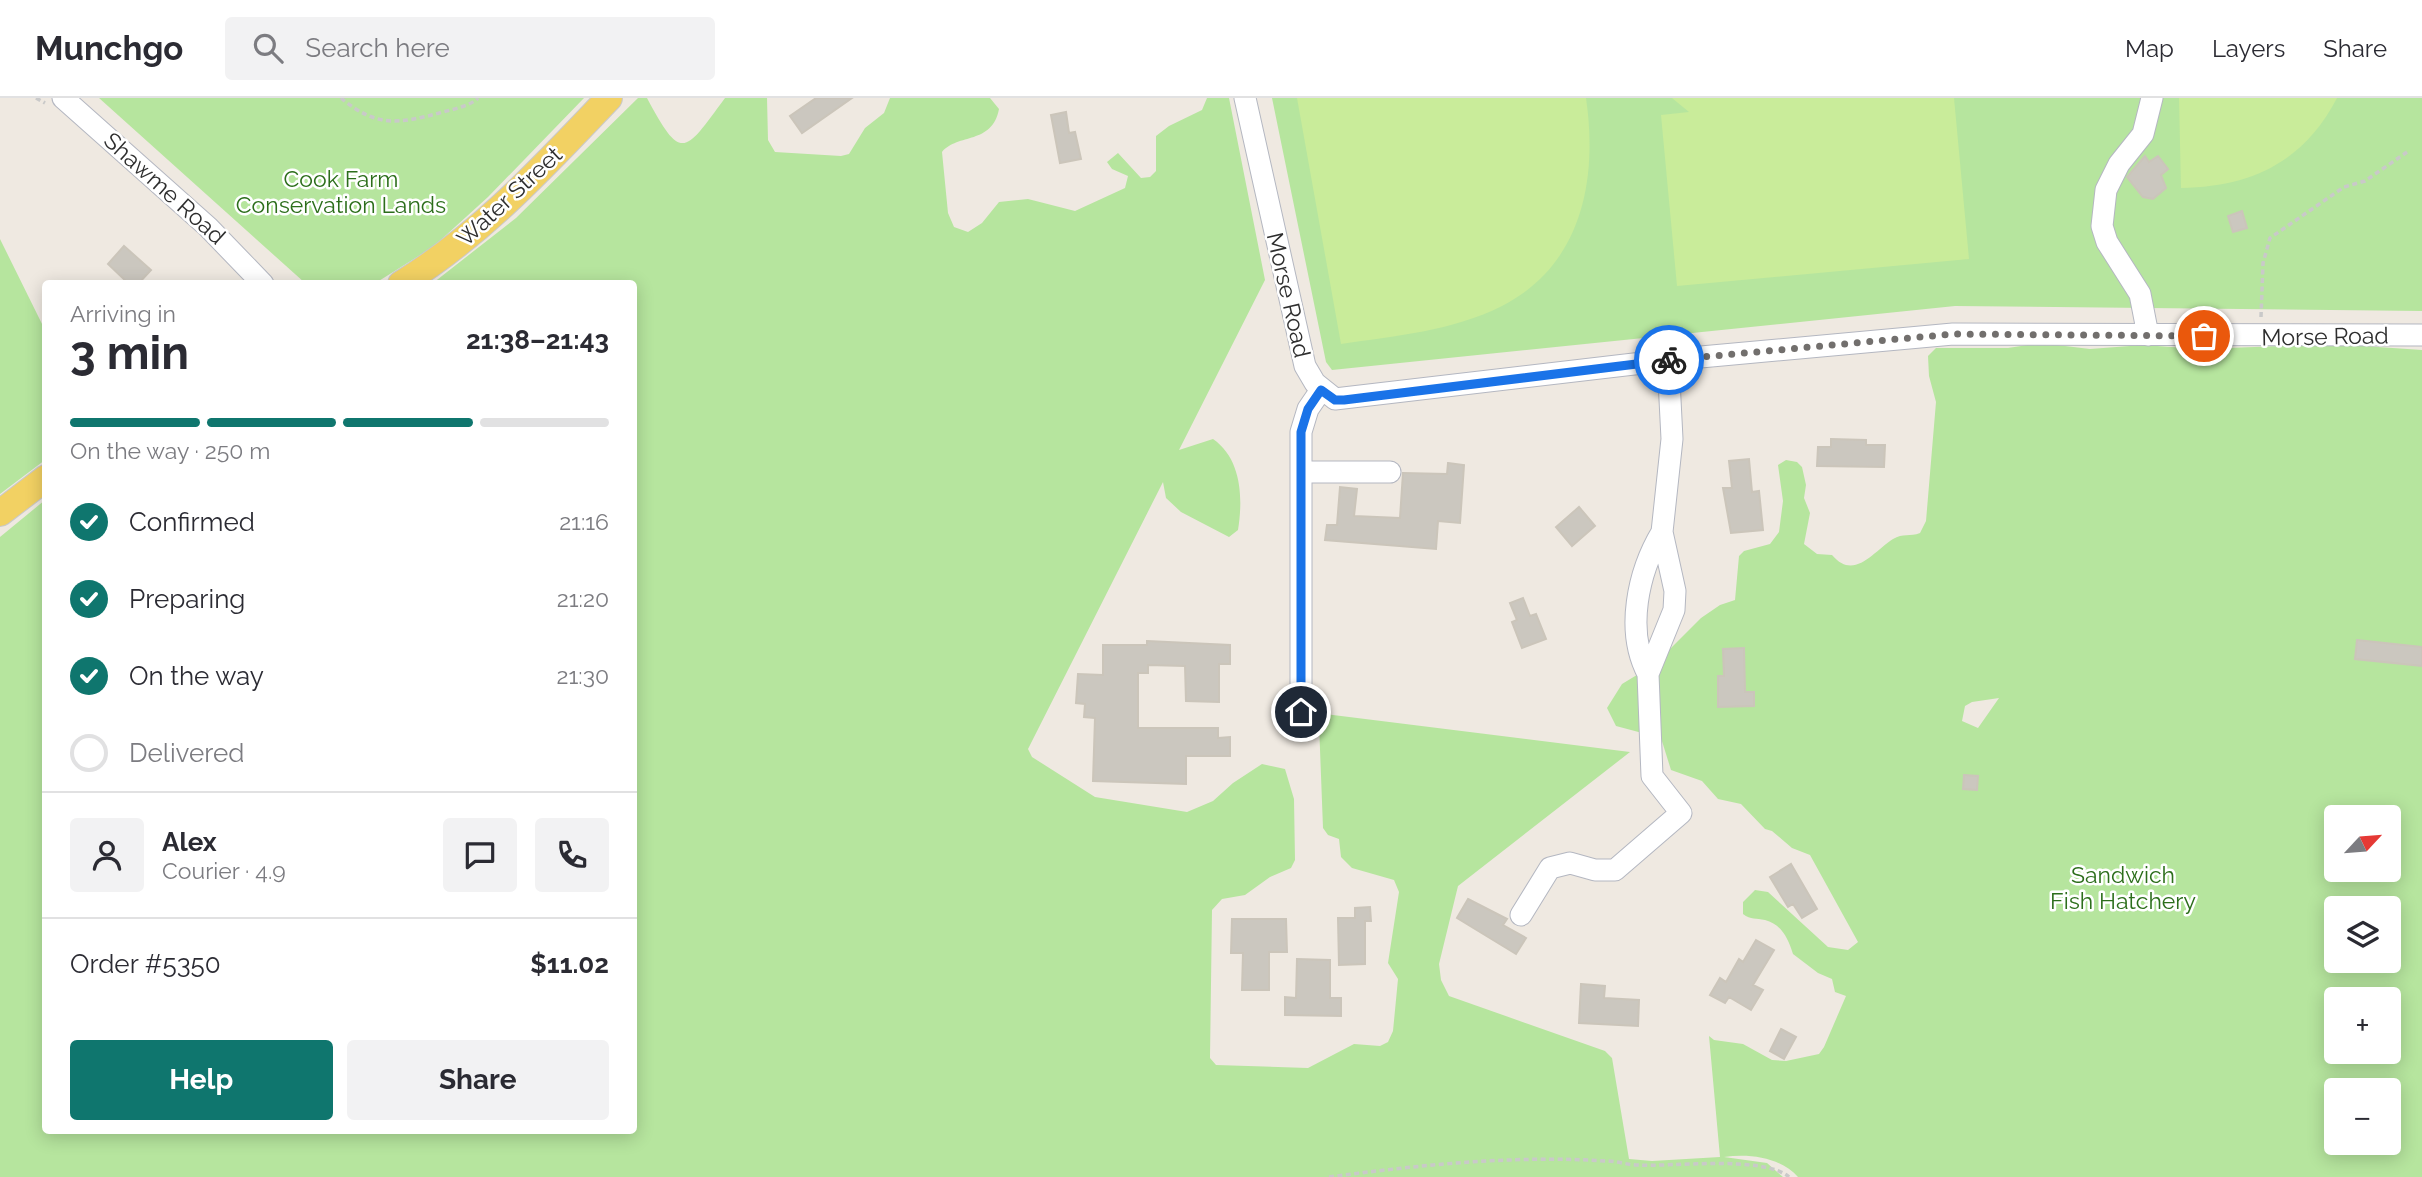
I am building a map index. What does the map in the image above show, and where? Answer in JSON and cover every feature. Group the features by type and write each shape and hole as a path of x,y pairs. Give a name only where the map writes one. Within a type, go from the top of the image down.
{"main road":[{"name":"Water Street","path":"407,280 467,239 517,195 609,98"},
{"path":"0,513 42,481"}],"street":[{"name":"Shawme Road","path":"63,98 216,234 259,280"},
{"name":"Morse Road","path":"1245,98 1305,366 1321,390 1335,400 1668,360 1953,334 2260,337 2422,335"},
{"path":"2148,335 2140,294 2107,242 2102,226 2106,190 2119,164 2143,134 2152,98"},
{"path":"1648,674 1674,610 1675,591 1662,532 1672,439 1668,360"},
{"path":"1301,712 1301,432 1305,416 1321,390"},
{"path":"1303,472 1390,472"},
{"path":"1521,915 1550,868 1570,863 1595,870 1615,870 1681,813 1652,776 1648,674 1636,643 1644,568 1662,532"}],"path":[{"path":"341,98 369,116 400,122 457,108 478,98"},
{"path":"2260,337 2263,263 2270,238 2344,187 2365,181 2407,152"},
{"path":"1329,1177 1430,1166 1543,1160 1607,1161 1637,1165 1671,1162 1760,1166 1789,1177"}],"green space":[{"name":"Cook Farm Conservation Lands","path":"99,98 584,98 488,197 433,247 380,280 302,280"},
{"name":"Sandwich Fish Hatchery","path":"638,98 647,98 668,133 684,143 701,130 725,98 767,98 768,140 775,152 841,156 849,154 865,128 884,113 890,98 990,98 999,109 989,128 949,146 942,152 948,213 954,227 968,232 982,223 999,202 1028,199 1075,211 1125,188 1128,176 1112,169 1107,162 1118,153 1141,178 1150,177 1156,171 1156,136 1169,126 1202,110 1207,98 1229,98 1265,280 1179,450 1213,439 1223,447 1235,468 1238,480 1238,530 1229,537 1181,512 1166,498 1163,482 1028,749 1032,757 1095,797 1187,812 1213,801 1233,783 1262,764 1285,769 1294,799 1295,860 1291,868 1270,877 1245,895 1222,899 1212,910 1210,1058 1216,1065 1308,1068 1354,1044 1380,1046 1388,1042 1393,1031 1398,979 1388,963 1399,892 1394,880 1352,868 1341,857 1339,839 1328,835 1323,828 1319,723 1325,714 1630,752 1458,886 1439,964 1441,980 1449,996 1605,1051 1612,1058 1629,1159 1652,1161 1720,1157 1709,1036 1714,1040 1743,1044 1772,1060 1786,1061 1819,1054 1846,996 1835,992 1832,979 1818,973 1793,954 1780,928 1771,922 1743,914 1743,902 1755,890 1768,892 1828,947 1848,950 1858,942 1810,855 1792,848 1772,831 1765,829 1741,804 1718,799 1702,781 1671,770 1661,738 1616,726 1607,708 1622,684 1655,664 1701,618 1720,605 1735,600 1739,556 1744,551 1770,544 1779,532 1783,501 1778,465 1786,460 1797,462 1802,467 1806,485 1804,498 1810,513 1804,544 1817,554 1832,555 1840,562 1856,565 1897,537 1920,533 1926,521 1936,402 1929,376 1928,356 1936,348 2008,348 2040,343 2090,349 2143,345 2200,349 2334,344 2422,350 2422,1177 1798,1177 1774,1161 1745,1156 1724,1157 1767,1163 1783,1177 0,1177 0,537 42,502 42,1134 637,1134 637,280 437,280 516,218","holes":["1999,698 1978,728 1962,721 1965,706 1972,702"]},
{"path":"1272,98 2422,98 2422,311 1955,306 1332,370 1326,362"},
{"path":"1297,98 1586,98 1589,159 1586,189 1579,217 1567,244 1551,268 1529,289 1502,306 1443,327 1341,344"},
{"path":"1672,98 1954,98 1969,259 1677,286 1661,115 1689,112"},
{"path":"2179,98 2337,98 2309,139 2273,167 2230,183 2181,188"},
{"path":"0,239 42,324 42,462 0,494"}],"building":[{"path":"816,98 852,98 802,133 790,116"},
{"path":"1066,112 1069,133 1075,132 1081,159 1060,163 1051,115"},
{"path":"2145,156 2149,162 2158,156 2168,169 2161,175 2166,188 2153,199 2143,197 2127,177"},
{"path":"2242,211 2247,228 2233,232 2228,216"},
{"path":"124,246 151,270 142,280 125,280 108,264"},
{"path":"1831,439 1866,440 1866,445 1885,445 1884,467 1817,466 1818,447 1831,447"},
{"path":"1749,459 1752,492 1759,491 1763,530 1731,533 1723,488 1732,488 1729,461"},
{"path":"1448,463 1464,465 1460,523 1438,521 1436,549 1325,540 1327,525 1337,525 1340,487 1357,489 1354,516 1400,518 1403,473 1447,474"},
{"path":"1579,507 1595,526 1572,546 1556,527"},
{"path":"1523,598 1530,616 1536,614 1546,639 1522,648 1512,622 1517,620 1510,603"},
{"path":"2357,640 2422,647 2422,666 2355,659"},
{"path":"1147,641 1230,645 1230,664 1219,664 1219,702 1186,701 1185,666 1148,665 1148,673 1138,673 1138,728 1218,728 1218,738 1230,737 1230,756 1186,756 1186,784 1093,781 1095,718 1084,717 1085,704 1076,703 1078,674 1103,675 1103,645 1147,645"},
{"path":"1744,648 1745,692 1754,692 1754,706 1718,707 1718,676 1724,676 1723,649"},
{"path":"1964,775 1978,776 1977,790 1963,789"},
{"path":"1791,864 1817,909 1802,918 1793,904 1788,907 1770,877"},
{"path":"1468,899 1507,919 1503,925 1526,938 1516,954 1457,918"},
{"path":"1370,907 1371,921 1365,921 1365,964 1339,965 1338,918 1355,918 1355,908"},
{"path":"1232,919 1286,919 1287,952 1269,952 1269,990 1242,990 1243,953 1231,953"},
{"path":"1756,940 1774,950 1753,985 1763,990 1751,1010 1729,997 1725,1003 1710,995 1720,978 1726,982 1739,959 1743,962"},
{"path":"1297,959 1330,960 1330,998 1341,998 1341,1016 1285,1015 1285,997 1296,998"},
{"path":"1581,984 1605,986 1604,998 1639,1000 1638,1026 1579,1023"},
{"path":"1781,1029 1796,1037 1784,1059 1770,1051"}],"way so far":[{"path":"1669,360 1953,334 2204,336"}],"route":[{"path":"1301,712 1301,432 1308,409 1321,390 1335,400 1344,400 1669,360"}]}
